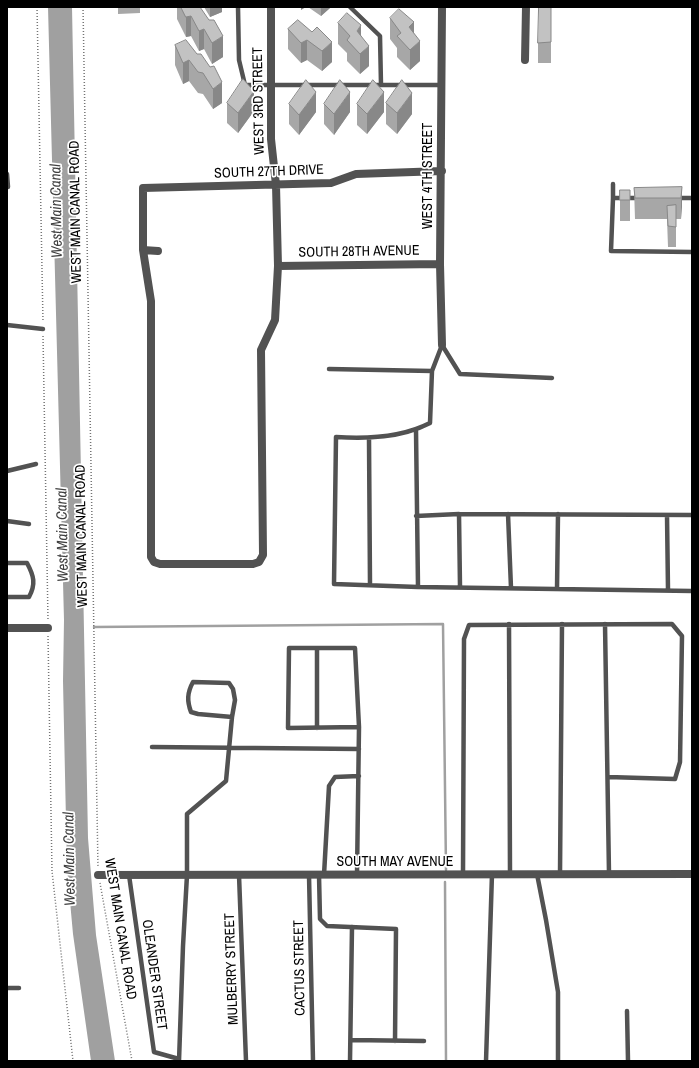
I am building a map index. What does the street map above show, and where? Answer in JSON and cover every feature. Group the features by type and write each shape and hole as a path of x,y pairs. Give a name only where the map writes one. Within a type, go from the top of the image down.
{"street":[{"name":"WEST 3RD STREET","path":"143,250 150,301 151,557 154,562 160,564 253,564 259,562 263,555 261,350 275,320 278,266 276,185 271,139 271,7"},
{"name":"WEST 4TH STREET","path":"442,7 442,171 440,264 442,345"},
{"path":"525,60 526,7"},
{"name":"SOUTH 27TH DRIVE","path":"143,250 143,188 331,183 356,174 442,171"},
{"path":"143,250 158,251"},
{"name":"SOUTH 28TH AVENUE","path":"278,266 440,264"},
{"path":"7,628 48,628"},
{"name":"SOUTH MAY AVENUE","path":"98,875 692,874"}],"lane":[{"path":"238,7 239,60 245,85 442,85"},
{"path":"350,7 380,36 381,85"},
{"path":"7,174 7,187"},
{"path":"613,184 612,251 692,252"},
{"path":"613,198 645,198"},
{"path":"668,198 692,198"},
{"path":"7,325 43,329"},
{"path":"442,345 432,371 430,423 416,430 369,438 336,437 334,584 418,587 692,591"},
{"path":"442,345 460,374 552,378"},
{"path":"329,369 432,371"},
{"path":"416,430 418,587"},
{"path":"369,438 370,585"},
{"path":"7,471 36,464"},
{"path":"416,516 459,514 692,516"},
{"path":"459,514 460,587"},
{"path":"508,514 511,588"},
{"path":"557,589 558,514"},
{"path":"667,515 668,590"},
{"path":"7,521 29,524"},
{"path":"7,563 27,563 34,574 34,589 29,597 7,597"},
{"path":"509,624 510,874"},
{"path":"560,874 562,624"},
{"path":"605,624 609,874"},
{"path":"463,874 464,639 469,625 672,624 682,636 680,762 675,779 608,777"},
{"path":"357,875 359,727 355,648 289,648 288,728 359,727"},
{"path":"316,648 316,728"},
{"path":"179,1060 187,875 187,814 226,781 235,700 233,689 228,683 193,682 189,689 187,702 191,712 232,717"},
{"path":"152,747 359,749"},
{"path":"359,776 335,777 329,786 321,875 320,919 327,926 396,929 395,1041"},
{"path":"486,1061 492,874"},
{"path":"537,874 558,992 558,1061"},
{"name":"OLEANDER STREET","path":"129,875 154,1052 179,1060"},
{"name":"MULBERRY STREET","path":"239,875 246,1061"},
{"name":"CACTUS STREET","path":"309,875 313,1061"},
{"path":"350,1061 352,927"},
{"path":"7,988 19,988"},
{"path":"627,1011 628,1061"},
{"path":"351,1040 424,1041"}],"path":[{"path":"37,7 52,871 73,1061"},
{"name":"WEST MAIN CANAL ROAD","path":"83,7 98,875 132,1061"}],"water":[{"name":"West Main Canal","path":"48,7 72,7 88,838 96,935 115,1061 91,1061 73,934 67,868 63,681 64,620"}],"building":[{"path":"181,7 200,7 209,20 214,20 223,36 212,43 204,29 199,31 191,16 186,17"},
{"path":"539,7 551,7 551,42 538,43"},
{"path":"399,9 414,22 409,27 420,41 410,50 397,36 401,33 390,18"},
{"path":"347,13 361,25 357,31 369,46 360,54 347,40 350,36 338,23"},
{"path":"298,20 312,32 317,27 332,42 322,51 307,40 301,43 288,29"},
{"path":"186,40 197,54 201,54 210,67 214,66 222,82 213,89 203,73 198,72 189,60 183,63 175,45"},
{"path":"243,79 254,91 238,113 227,103"},
{"path":"306,80 316,92 299,115 289,104"},
{"path":"340,80 350,92 334,114 324,104"},
{"path":"373,80 384,92 367,114 357,104"},
{"path":"402,80 412,93 397,113 386,103"},
{"path":"682,187 681,198 635,198 634,188"},
{"path":"620,190 630,190 630,200 620,200"},
{"path":"676,205 676,227 668,226 667,206"}],"waterway":[{"path":"94,627 443,624 446,870"},
{"path":"445,882 446,1061"}]}
